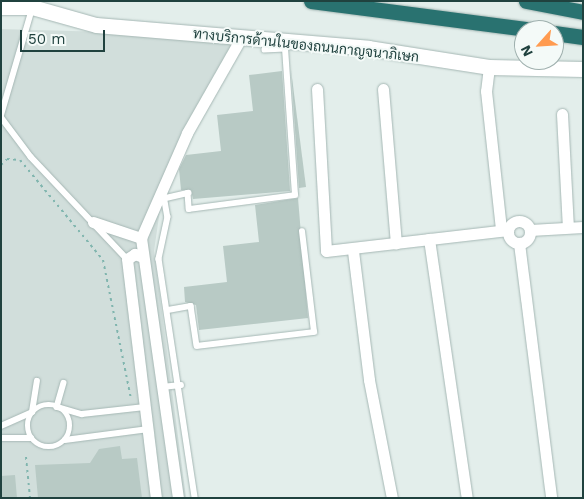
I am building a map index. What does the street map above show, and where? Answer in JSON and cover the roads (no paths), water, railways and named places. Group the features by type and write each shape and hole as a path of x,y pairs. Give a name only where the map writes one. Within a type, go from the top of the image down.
{"highway":[{"path":"311,1 514,28"},
{"path":"526,1 583,12"},
{"path":"564,34 583,37"}],"main road":[{"name":"ทางบริการด้านในของถนนกาญจนาภิเษก","path":"1,7 32,7 96,25 368,48 489,67 583,69"}],"street":[{"path":"178,498 141,238 165,193 187,133 241,38"},
{"path":"489,67 486,90 504,230 510,239 519,243 528,239 530,230"},
{"path":"317,89 326,251 353,251 396,243 504,230 519,220 530,230 583,227"},
{"path":"383,89 396,243"},
{"path":"562,114 568,227"},
{"path":"92,222 141,238"},
{"path":"428,239 467,498"},
{"path":"519,243 551,498"},
{"path":"353,251 370,380 392,498"},
{"path":"144,257 135,254 127,259 156,498"}],"lane":[{"path":"32,7 1,116 31,157 127,259"},
{"path":"195,498 181,385 159,259 168,217 165,193 188,193 189,209 295,196 285,49 265,50"},
{"path":"168,310 191,306 197,346 314,332 302,232"},
{"path":"30,438 27,425 32,412 37,381"},
{"path":"57,407 64,383"},
{"path":"162,387 181,385"},
{"path":"1,426 44,406 57,407 82,414 145,407"},
{"path":"57,407 69,421 65,440"},
{"path":"1,438 30,438 47,448 65,440 148,429"}]}
